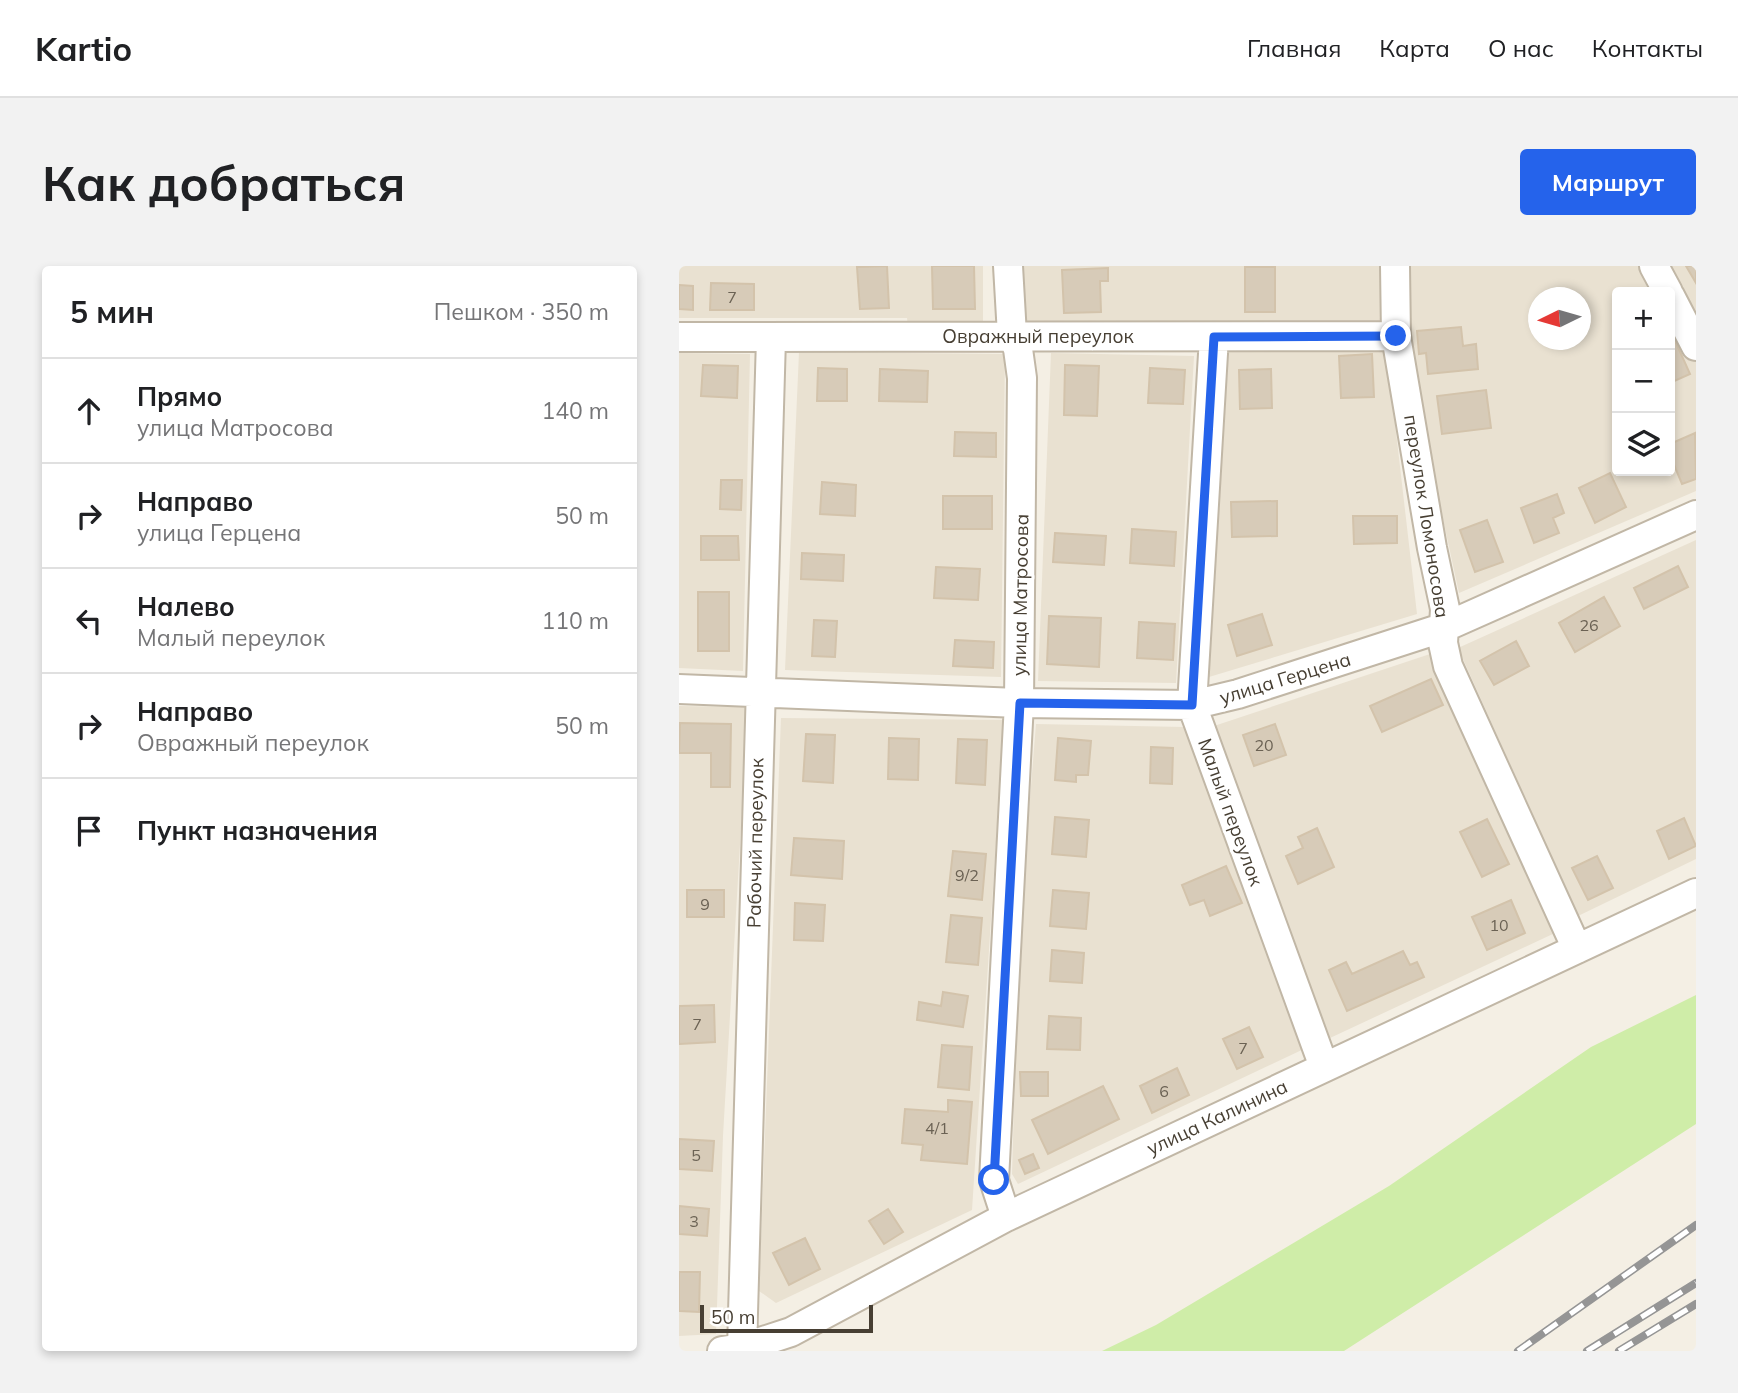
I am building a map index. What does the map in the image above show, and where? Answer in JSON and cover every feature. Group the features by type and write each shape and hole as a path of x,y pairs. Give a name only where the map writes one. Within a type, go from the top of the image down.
{"street":[{"name":"улица Матросова","path":"1006,1217 994,1180 1020,703 1022,378 1018,349 1012,335 1008,266"},
{"name":"переулок Ломоносова","path":"1395,266 1396,336 1445,609 1443,643 1448,666 1577,949"},
{"path":"1654,266 1665,287"},
{"path":"1675,306 1696,346"},
{"name":"Овражный переулок","path":"679,337 1396,336"},
{"name":"Малый переулок","path":"1214,337 1192,705 1324,1067"},
{"name":"Рабочий переулок","path":"735,1350 771,338"},
{"name":"улица Герцена","path":"679,690 1020,703 1192,705 1238,694 1445,627 1696,515"},
{"name":"улица Калинина","path":"735,1350 791,1332 1006,1217 1696,893"}],"shaded area":[{"path":"679,266 983,266 983,327 908,329 907,318 679,318"},
{"path":"1021,266 1381,266 1385,321 1023,323"},
{"path":"1408,266 1645,266 1656,287 1612,287 1612,476 1675,476 1675,321 1696,361 1696,491 1459,593 1427,445 1409,342"},
{"path":"1670,266 1696,266 1696,318"},
{"path":"1386,345 1417,614 1209,677 1229,347"},
{"path":"799,352 1005,354 1001,677 785,670"},
{"path":"679,353 750,354 743,671 679,668"},
{"path":"1051,353 1194,356 1176,683 1038,681"},
{"path":"1696,540 1696,859 1578,916 1458,648"},
{"path":"1430,654 1557,932 1330,1038 1214,726"},
{"path":"679,706 748,707 723,1136 716,1334 679,1336"},
{"path":"781,718 1004,720 972,1210 776,1303 759,1291"},
{"path":"1036,724 1184,727 1306,1048 1018,1184 1012,1174 1019,935"}],"green space":[{"path":"1696,995 1696,1124 1344,1351 1102,1351 1156,1325 1389,1186 1591,1047"}],"building":[{"path":"887,266 889,308 860,309 857,267"},
{"path":"932,266 974,266 975,309 933,309"},
{"path":"1686,266 1696,266 1696,283"},
{"path":"1245,267 1275,267 1275,312 1245,312"},
{"path":"1108,268 1108,281 1100,281 1101,312 1064,313 1062,270"},
{"path":"711,283 754,284 754,310 710,310"},
{"path":"679,285 693,286 693,310 679,309"},
{"path":"1461,327 1463,346 1476,344 1478,369 1428,374 1426,353 1419,354 1417,331"},
{"path":"1675,340 1690,374 1675,381"},
{"path":"1372,354 1374,397 1341,398 1339,356"},
{"path":"703,365 738,366 737,398 701,396"},
{"path":"1065,365 1099,366 1097,416 1064,415"},
{"path":"818,368 847,369 847,401 817,401"},
{"path":"1150,368 1185,370 1183,404 1148,403"},
{"path":"880,369 928,371 927,402 879,401"},
{"path":"1271,369 1272,408 1240,409 1239,370"},
{"path":"1486,390 1491,428 1442,434 1437,396"},
{"path":"955,432 996,433 996,457 954,456"},
{"path":"1695,433 1696,479 1682,484 1675,467 1675,442"},
{"path":"1610,473 1626,507 1595,523 1579,488"},
{"path":"721,480 742,480 741,510 720,509"},
{"path":"822,482 856,485 855,516 820,514"},
{"path":"1557,494 1564,513 1553,518 1559,533 1534,543 1521,508"},
{"path":"943,496 992,496 992,529 943,529"},
{"path":"1277,501 1277,536 1232,537 1231,502"},
{"path":"1353,516 1397,516 1397,543 1354,544"},
{"path":"1487,520 1503,562 1475,572 1460,530"},
{"path":"1132,529 1176,532 1174,566 1130,563"},
{"path":"1055,533 1106,536 1104,565 1053,562"},
{"path":"701,536 738,536 739,560 701,560"},
{"path":"802,553 844,555 843,581 801,579"},
{"path":"1678,566 1688,587 1644,609 1634,588"},
{"path":"936,567 980,569 978,600 934,598"},
{"path":"698,592 729,592 729,651 698,651"},
{"path":"1604,597 1620,626 1575,652 1559,623"},
{"path":"1262,614 1272,645 1237,656 1228,625"},
{"path":"1049,616 1101,618 1099,667 1047,664"},
{"path":"814,620 837,621 835,657 812,656"},
{"path":"1139,622 1175,624 1173,660 1137,658"},
{"path":"955,640 994,642 993,668 953,666"},
{"path":"1516,641 1529,666 1494,685 1480,661"},
{"path":"1431,679 1443,705 1382,732 1370,706"},
{"path":"680,723 731,724 730,787 711,787 711,753 679,753"},
{"path":"1275,724 1286,755 1254,766 1243,735"},
{"path":"806,734 835,735 833,783 803,781"},
{"path":"889,738 919,739 918,780 888,779"},
{"path":"1058,738 1091,741 1088,775 1076,775 1076,782 1055,780"},
{"path":"958,739 987,740 985,785 956,783"},
{"path":"1151,747 1173,748 1172,784 1150,783"},
{"path":"1055,817 1089,820 1086,857 1052,854"},
{"path":"1684,818 1696,846 1669,859 1657,831"},
{"path":"1487,819 1509,864 1482,877 1460,832"},
{"path":"1317,828 1334,867 1298,884 1286,856 1303,848 1298,837"},
{"path":"794,838 844,841 842,879 791,875"},
{"path":"953,851 986,854 982,900 948,896"},
{"path":"1597,856 1613,888 1588,900 1572,868"},
{"path":"1226,866 1242,903 1210,916 1204,900 1190,905 1182,885"},
{"path":"687,890 724,890 724,917 687,917"},
{"path":"1053,890 1089,893 1086,929 1050,926"},
{"path":"1511,900 1525,933 1487,950 1472,917"},
{"path":"795,903 825,905 823,941 794,940"},
{"path":"951,915 982,918 978,965 946,962"},
{"path":"1052,950 1084,953 1082,983 1050,981"},
{"path":"1403,951 1410,965 1417,962 1424,977 1347,1011 1329,970 1346,962 1352,974"},
{"path":"943,992 968,996 963,1027 917,1020 919,1002 941,1006"},
{"path":"714,1005 715,1042 679,1044 679,1006"},
{"path":"1049,1016 1081,1018 1080,1050 1047,1049"},
{"path":"1249,1027 1263,1057 1237,1069 1223,1039"},
{"path":"942,1045 972,1047 969,1090 938,1087"},
{"path":"1177,1068 1189,1095 1152,1113 1140,1086"},
{"path":"1020,1072 1048,1072 1048,1096 1021,1096"},
{"path":"1103,1086 1119,1119 1048,1154 1032,1120"},
{"path":"948,1100 972,1102 967,1164 921,1160 923,1145 902,1143 905,1109 948,1112"},
{"path":"679,1139 714,1141 712,1171 679,1169"},
{"path":"1033,1154 1039,1168 1025,1174 1019,1160"},
{"path":"679,1206 709,1209 707,1236 679,1234"},
{"path":"888,1209 903,1232 884,1244 869,1221"},
{"path":"805,1238 820,1269 789,1285 773,1253"},
{"path":"679,1272 700,1272 699,1312 679,1311"}],"railway":[{"path":"1518,1351 1696,1225"},
{"path":"1587,1351 1696,1283"},
{"path":"1619,1351 1696,1304"}],"route":[{"path":"994,1180 1020,703 1192,705 1214,337 1396,336"}]}
